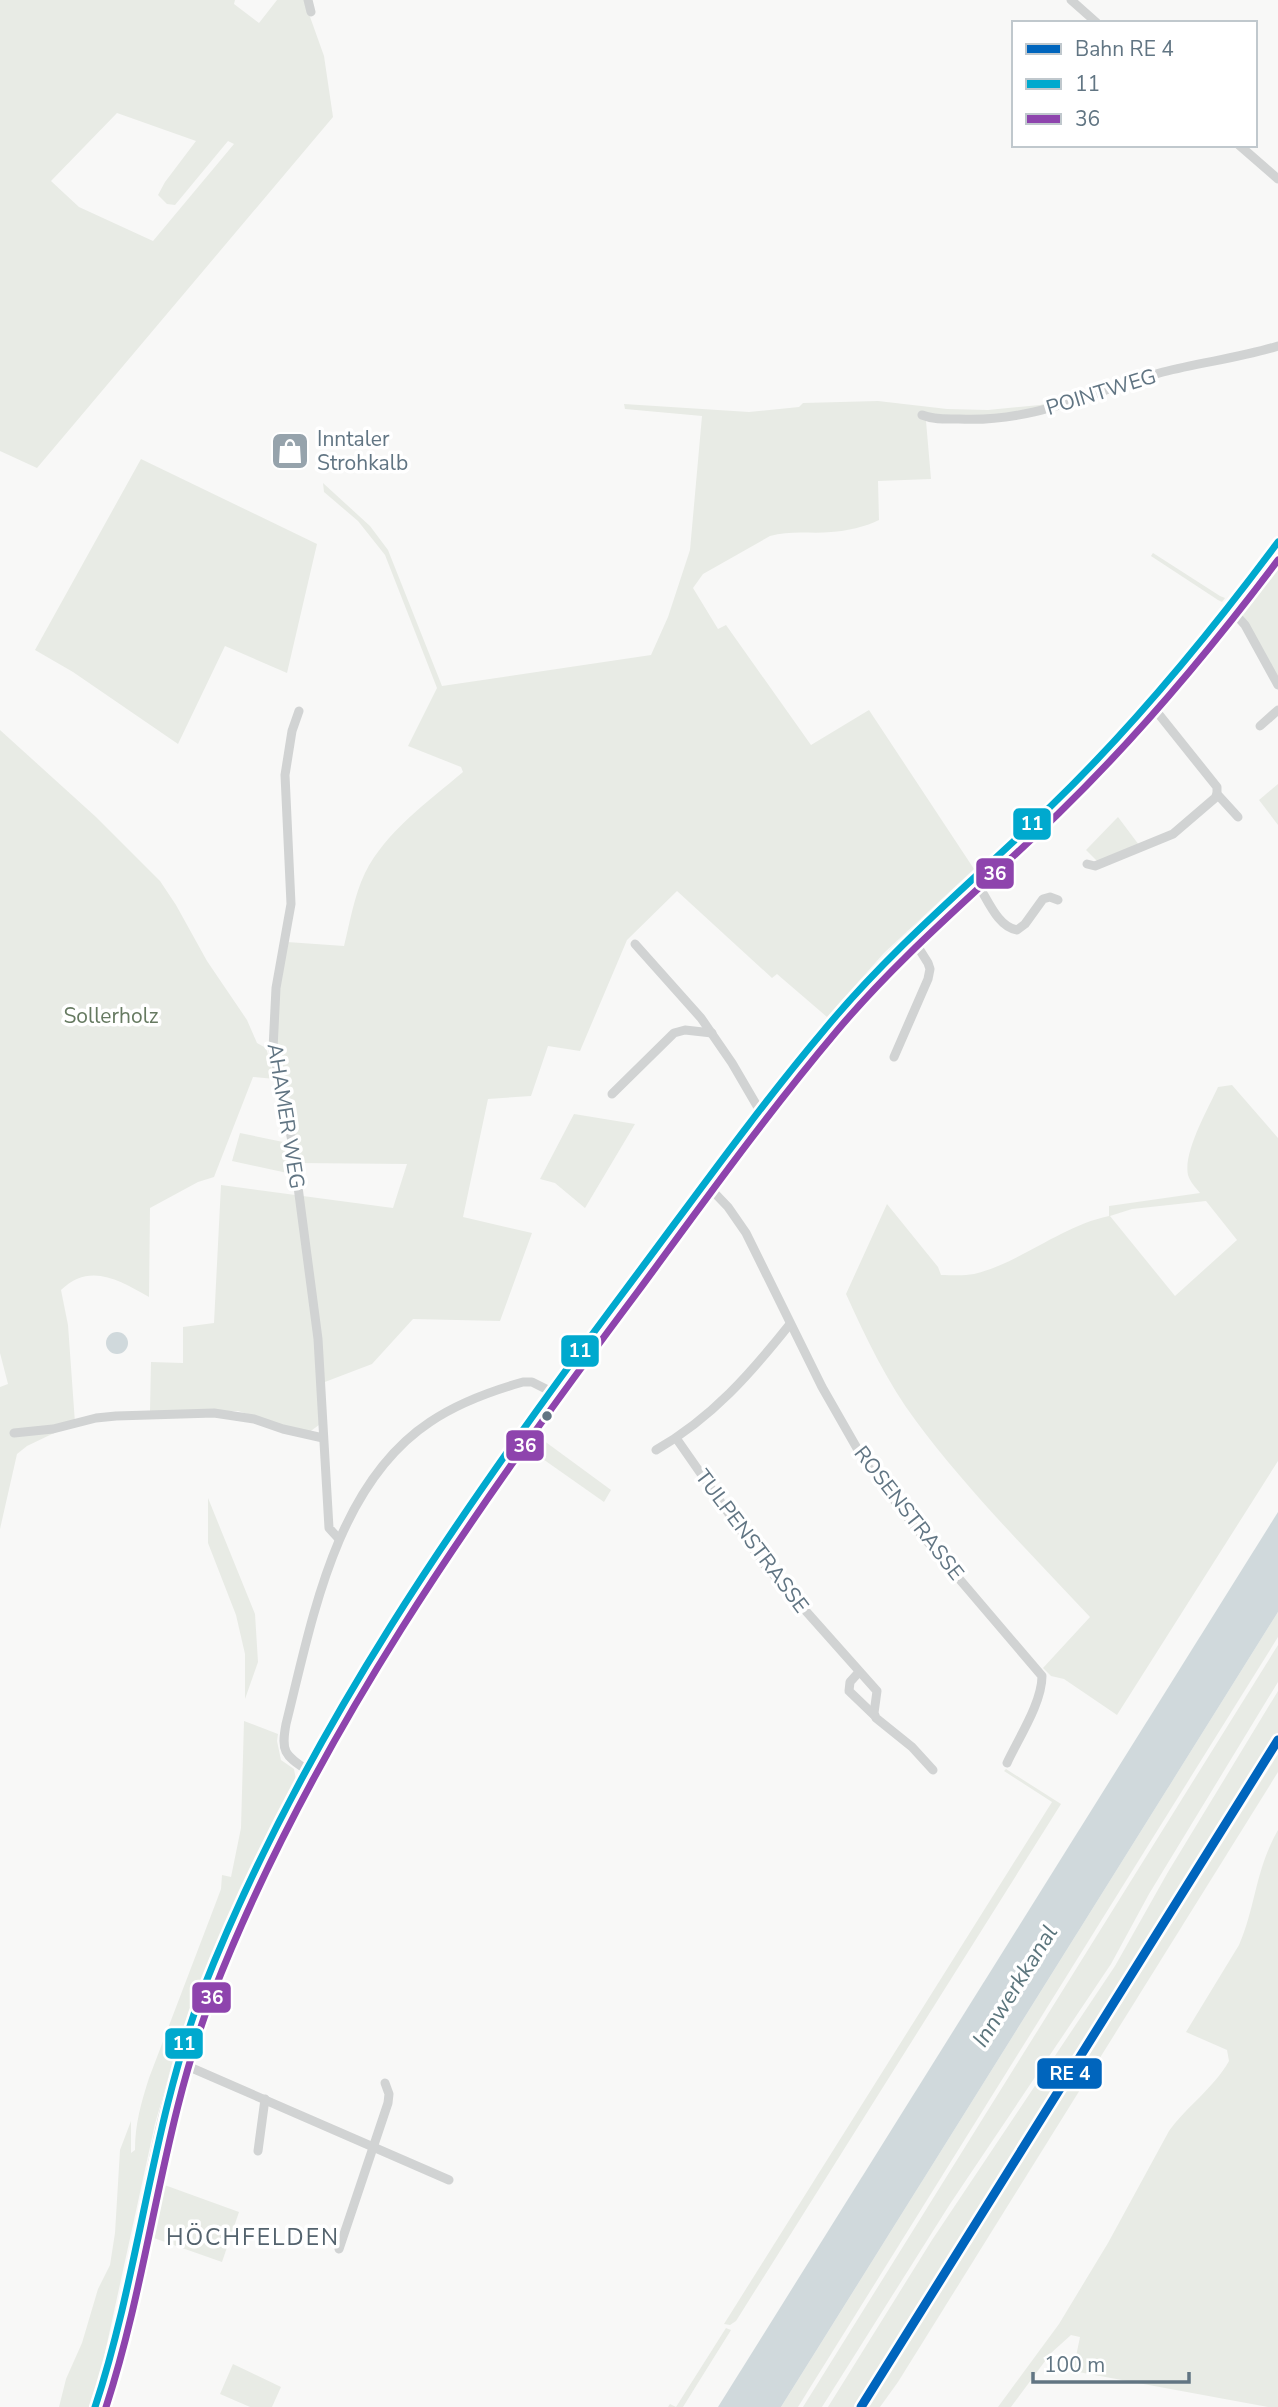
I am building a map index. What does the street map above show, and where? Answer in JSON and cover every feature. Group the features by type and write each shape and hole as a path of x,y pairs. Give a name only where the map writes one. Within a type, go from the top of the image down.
{"street":[{"path":"308,0 311,12"},
{"path":"1071,0 1095,21"},
{"path":"1241,147 1278,179"},
{"name":"POINTWEG","path":"922,415 930,418 980,421 1006,418 1089,398 1164,372 1244,356 1278,346"},
{"path":"95,2407 109,2365 122,2311 163,2116 178,2062 213,1967 234,1918 307,1770 406,1606 550,1391 772,1095 856,993 911,936 1054,804 1149,702 1278,542"},
{"path":"1228,606 1245,625 1278,685"},
{"path":"1087,864 1095,866 1173,834 1217,794 1217,788 1149,702"},
{"path":"1259,726 1278,710"},
{"name":"AHAMER WEG","path":"299,711 292,732 285,775 291,904 276,988 273,1035 276,1068 292,1141 318,1339 329,1528 339,1539"},
{"path":"1217,794 1238,817"},
{"path":"974,879 1003,925 1011,929 1021,929 1043,898 1058,900"},
{"path":"894,1057 928,979 928,963 911,936"},
{"path":"635,944 712,1033 760,1111"},
{"path":"612,1094 674,1033 685,1030 712,1033"},
{"name":"ROSENSTRASSE","path":"705,1183 729,1207 746,1233 827,1397 870,1470 1042,1676 1037,1700 1007,1763"},
{"path":"656,1450 712,1411 736,1388 790,1324"},
{"path":"307,1770 287,1755 282,1743 302,1661 339,1539 366,1488 408,1439 429,1422 484,1394 523,1382 532,1382 550,1391"},
{"path":"14,1433 53,1429 106,1416 214,1413 254,1419 292,1432 323,1438"},
{"name":"TULPENSTRASSE","path":"676,1438 764,1564 877,1691 874,1715"},
{"path":"859,1672 850,1682 849,1691 912,1746 933,1770"},
{"path":"178,2062 449,2180"},
{"path":"339,2249 388,2103 389,2094 385,2083"},
{"path":"258,2151 265,2099"}],"green space":[{"path":"0,0 235,0 234,4 259,23 277,0 304,0 324,56 333,117 37,468 0,451","holes":["117,113 196,141 158,195 167,204 175,205 228,141 234,144 153,241 79,207 51,181"]},
{"path":"1087,393 1029,412 926,421 931,479 878,481 879,520 843,531 770,536 703,574 693,588 718,629 726,625 811,745 869,710 974,869 884,953 827,1017 777,974 772,978 677,891 627,940 580,1051 548,1046 531,1096 488,1099 463,1217 532,1233 500,1321 413,1319 372,1364 317,1385 319,1425 308,1433 238,1411 150,1411 151,1362 183,1363 183,1327 214,1323 221,1185 393,1208 407,1164 297,1163 276,1059 276,1010 287,942 344,946 358,891 374,858 396,830 463,772 461,767 408,746 437,688 385,555 358,521 324,492 323,483 370,526 388,550 442,686 651,655 668,617 690,550 702,416 625,409 624,404 749,412 799,407 803,403 878,401 947,409 988,410 1040,405"},
{"path":"141,459 317,544 287,673 225,646 178,744 73,672 35,650"},
{"path":"1153,553 1225,598 1222,602 1218,600 1151,556"},
{"path":"1278,554 1278,678 1237,608"},
{"name":"Sollerholz","path":"0,730 96,817 160,881 207,961 247,1020 257,1043 266,1048 275,1079 253,1077 214,1177 198,1182 150,1208 149,1297 116,1280 94,1275 72,1282 61,1290 68,1325 75,1423 27,1446 17,1454 0,1529 0,1387 8,1384 0,1353"},
{"path":"1278,784 1278,825 1259,800"},
{"path":"1118,817 1139,845 1097,861 1086,850"},
{"path":"1232,1085 1278,1138 1278,1461 1117,1715 1064,1679 1051,1676 1043,1668 1090,1617 978,1497 916,1421 886,1375 846,1294 887,1204 938,1267 941,1275 962,1275 992,1268 1074,1228 1109,1216 1109,1206 1200,1193 1188,1175 1187,1166 1197,1131 1218,1087","holes":["1206,1201 1237,1240 1175,1296 1110,1216 1132,1209"]},
{"path":"574,1114 635,1124 585,1208 555,1183 540,1179"},
{"path":"240,1133 288,1143 292,1174 232,1161"},
{"path":"532,1432 611,1490 604,1502 523,1445"},
{"path":"208,1498 255,1614 258,1662 245,1699 245,1654 236,1615 208,1543"},
{"path":"1278,1612 1278,1637 798,2407 781,2407"},
{"path":"1278,1645 1278,1682 1149,1894 1111,1964 950,2204 822,2407 803,2407"},
{"path":"1278,1691 1278,1734 855,2407 828,2407 932,2240 1115,1966 1168,1872"},
{"path":"244,1721 278,1734 281,1760 294,1769 296,1780 246,1880 211,1960 174,2057 155,2124 101,2371 89,2407 59,2407 66,2379 82,2343 98,2289 110,2265 115,2233 120,2150 131,2121 131,2153 135,2150 139,2114 149,2078 221,1889 222,1875 231,1877 241,1828"},
{"path":"1278,1754 1278,1772 898,2382 880,2407 868,2407"},
{"path":"1006,1769 1061,1804 736,2321 730,2325 724,2324 1052,1802 1004,1771"},
{"path":"1278,1830 1278,2407 1073,2371 1080,2337 1071,2335 1051,2353 1011,2407 998,2407 1059,2324 1108,2243 1169,2131 1229,2061 1227,2050 1186,2032 1239,1945 1265,1859"},
{"path":"159,2183 239,2212 222,2262 148,2236"},
{"path":"726,2328 731,2330 683,2407 676,2407"},
{"path":"233,2364 281,2387 272,2407 250,2407 220,2394"}],"water":[{"path":"117,1332 125,1335 128,1343 125,1351 117,1354 109,1351 106,1343 109,1335"},
{"name":"Innwerkkanal","path":"1278,1512 1278,1612 781,2407 718,2407"}],"transit line":[{"name":"11","path":"95,2407 124,2304 170,2094 202,1992 242,1898 288,1805 337,1715 390,1627 505,1455 565,1371 799,1060 878,970 1050,807 1111,745 1225,612 1278,542"},
{"name":"36","path":"106,2407 134,2305 180,2097 212,1996 252,1901 298,1808 348,1717 402,1629 517,1457 735,1160 810,1063 889,974 1059,813 1118,753 1200,659 1278,560"},
{"path":"861,2407 1278,1740"}],"place":[{"name":"Inntaler Strohkalb","path":"290,451"}],"district":[{"name":"HÖCHFELDEN","path":"253,2237"}]}
